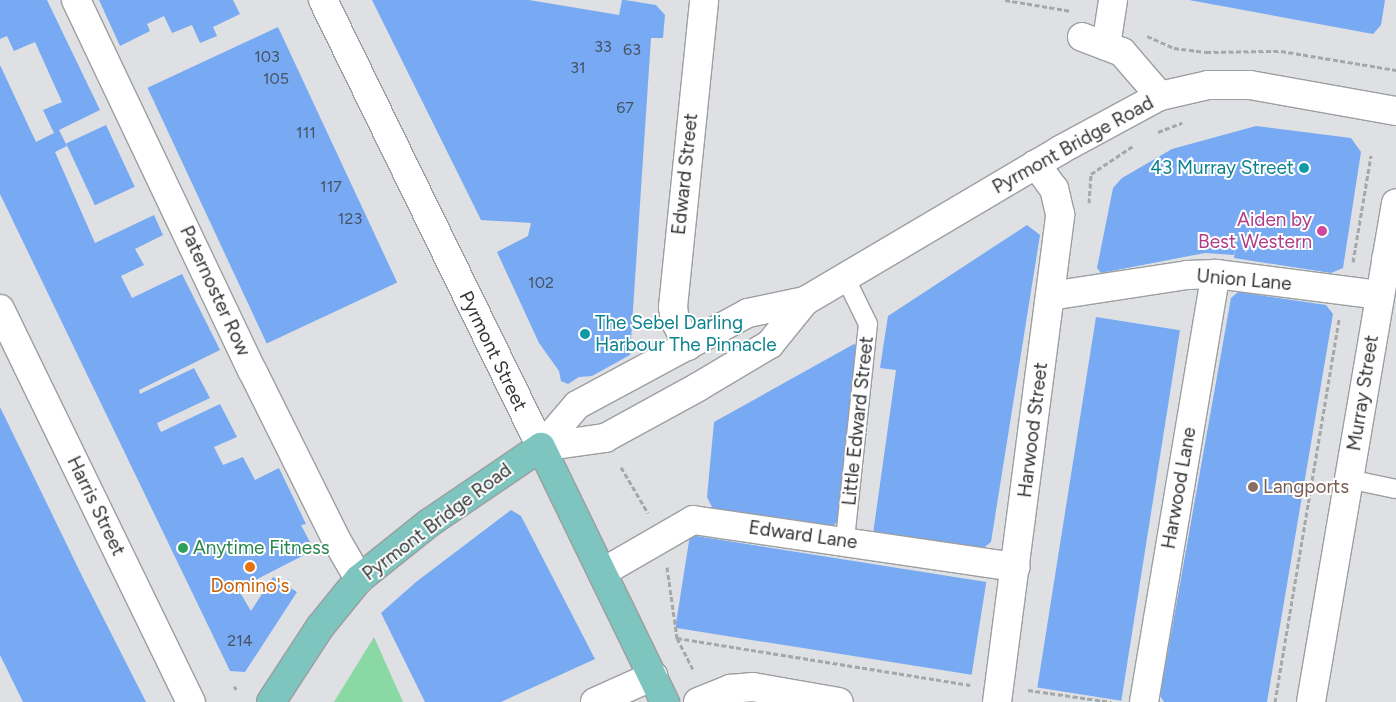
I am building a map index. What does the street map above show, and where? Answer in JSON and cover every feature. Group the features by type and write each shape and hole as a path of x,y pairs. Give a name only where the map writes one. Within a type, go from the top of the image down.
{"main road":[{"name":"Pyrmont Bridge Road","path":"271,702 320,627 359,579 429,523 541,447"},
{"name":"Pyrmont Street","path":"541,447 665,702"}],"street":[{"name":"Paternoster Row","path":"76,0 252,370 337,541 359,579"},
{"name":"Pyrmont Street","path":"322,0 541,447"},
{"name":"Edward Street","path":"688,346 675,321 673,307 704,0"},
{"path":"1109,6 1094,42 1122,52 1160,96"},
{"name":"Pyrmont Bridge Road","path":"541,447 605,438 698,387 770,344 805,301 1036,164 1160,96 1208,85 1250,85 1396,111"},
{"name":"Harwood Street","path":"997,702 1016,567 1060,214 1054,189 1036,164"},
{"name":"Murray Street","path":"1311,702 1379,295 1391,254 1396,202"},
{"name":"Union Lane","path":"1050,296 1187,275 1216,274 1379,295"},
{"name":"Harwood Lane","path":"1144,702 1216,274"},
{"name":"Pyrmont Bridge Road","path":"541,447 577,405 748,313 805,301"},
{"name":"Harris Street","path":"0,309 191,702"},
{"name":"Edward Lane","path":"603,572 693,520 1016,567"},
{"path":"595,702 653,676"},
{"path":"698,702 730,688 753,687 839,702"}],"lane":[{"name":"Little Edward Street","path":"844,277 868,324 845,541"},
{"path":"1348,479 1396,489"}],"path":[{"path":"1005,0 1109,6 1174,48 1206,52 1281,51 1396,70"},
{"path":"1154,134 1190,120"},
{"path":"1088,212 1091,174 1137,143"},
{"path":"1352,266 1371,156"},
{"path":"1275,702 1340,308"},
{"path":"693,670 677,638 972,686 975,682"},
{"path":"1024,689 1112,702"}],"green space":[{"path":"374,637 403,702 334,702"}],"building":[{"path":"0,0 47,0 100,110 59,130 67,146 55,152 95,243 154,215 163,235 135,249 144,265 121,276 132,298 182,274 220,350 139,390 140,394 194,368 210,398 157,423 161,432 220,404 237,437 214,447 223,465 243,457 255,480 279,468 306,524 301,525 314,550 238,589 251,611 273,577 297,592 245,672 230,671 0,194 0,65 36,142 54,133 43,110 62,102 35,42 14,51 7,36 0,39"},
{"path":"99,0 233,0 240,14 213,27 217,36 200,43 192,25 172,33 164,16 147,24 150,31 120,46"},
{"path":"372,0 529,0 619,15 622,0 625,0 656,5 665,15 663,38 651,38 630,355 592,376 579,377 568,384 561,381 559,371 539,343 497,252 528,236 531,223 481,220"},
{"path":"1189,0 1385,0 1381,25 1373,34"},
{"path":"278,27 397,283 267,343 147,88"},
{"path":"106,125 135,187 95,205 66,144"},
{"path":"1256,126 1351,138 1361,152 1343,268 1331,273 1234,258 1237,236 1234,255 1205,253 1101,273 1097,268 1113,188 1122,178 1172,149"},
{"path":"1027,225 1040,235 991,542 981,550 873,534 896,370 880,368 888,316"},
{"path":"1238,292 1326,305 1333,314 1267,702 1164,702 1160,696 1231,298"},
{"path":"1096,317 1180,330 1121,701 1037,687"},
{"path":"854,344 860,348 839,520 833,526 713,509 707,497 714,422"},
{"path":"0,407 146,702 23,702 0,655"},
{"path":"511,510 521,516 595,659 501,702 425,702 381,613 416,582"},
{"path":"690,535 986,582 972,675 675,628"}],"place":[{"name":"43 Murray Street","path":"1304,168"},
{"name":"Aiden by Best Western","path":"1322,231"},
{"name":"The Sebel Darling Harbour The Pinnacle","path":"585,334"},
{"name":"Langports","path":"1253,487"},
{"name":"Anytime Fitness","path":"183,548"},
{"name":"Domino's","path":"250,567"}]}
